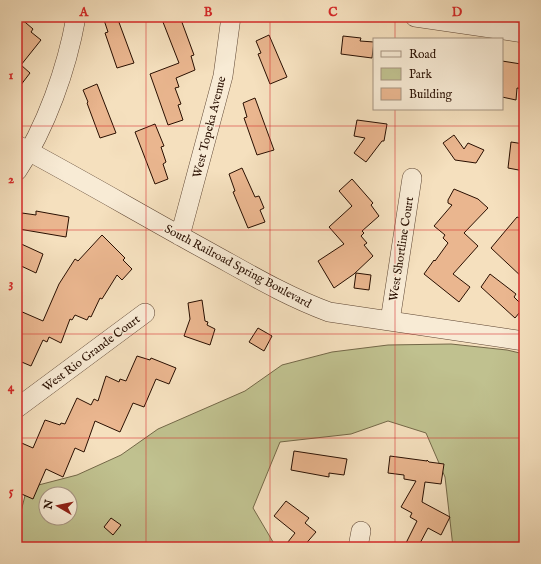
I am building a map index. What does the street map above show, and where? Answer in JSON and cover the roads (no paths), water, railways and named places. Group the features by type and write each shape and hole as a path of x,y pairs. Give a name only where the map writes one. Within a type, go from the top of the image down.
{"street":[{"path":"17,171 23,148 41,128 60,80 73,36 76,17"},
{"name":"West Topeka Avenue","path":"180,236 223,76 231,17"},
{"path":"415,17 524,33"},
{"name":"South Railroad Spring Boulevard","path":"23,148 180,236 305,303 329,312 524,341"},
{"name":"West Shortline Court","path":"390,321 412,178"},
{"name":"West Rio Grande Court","path":"17,408 145,313"}]}
